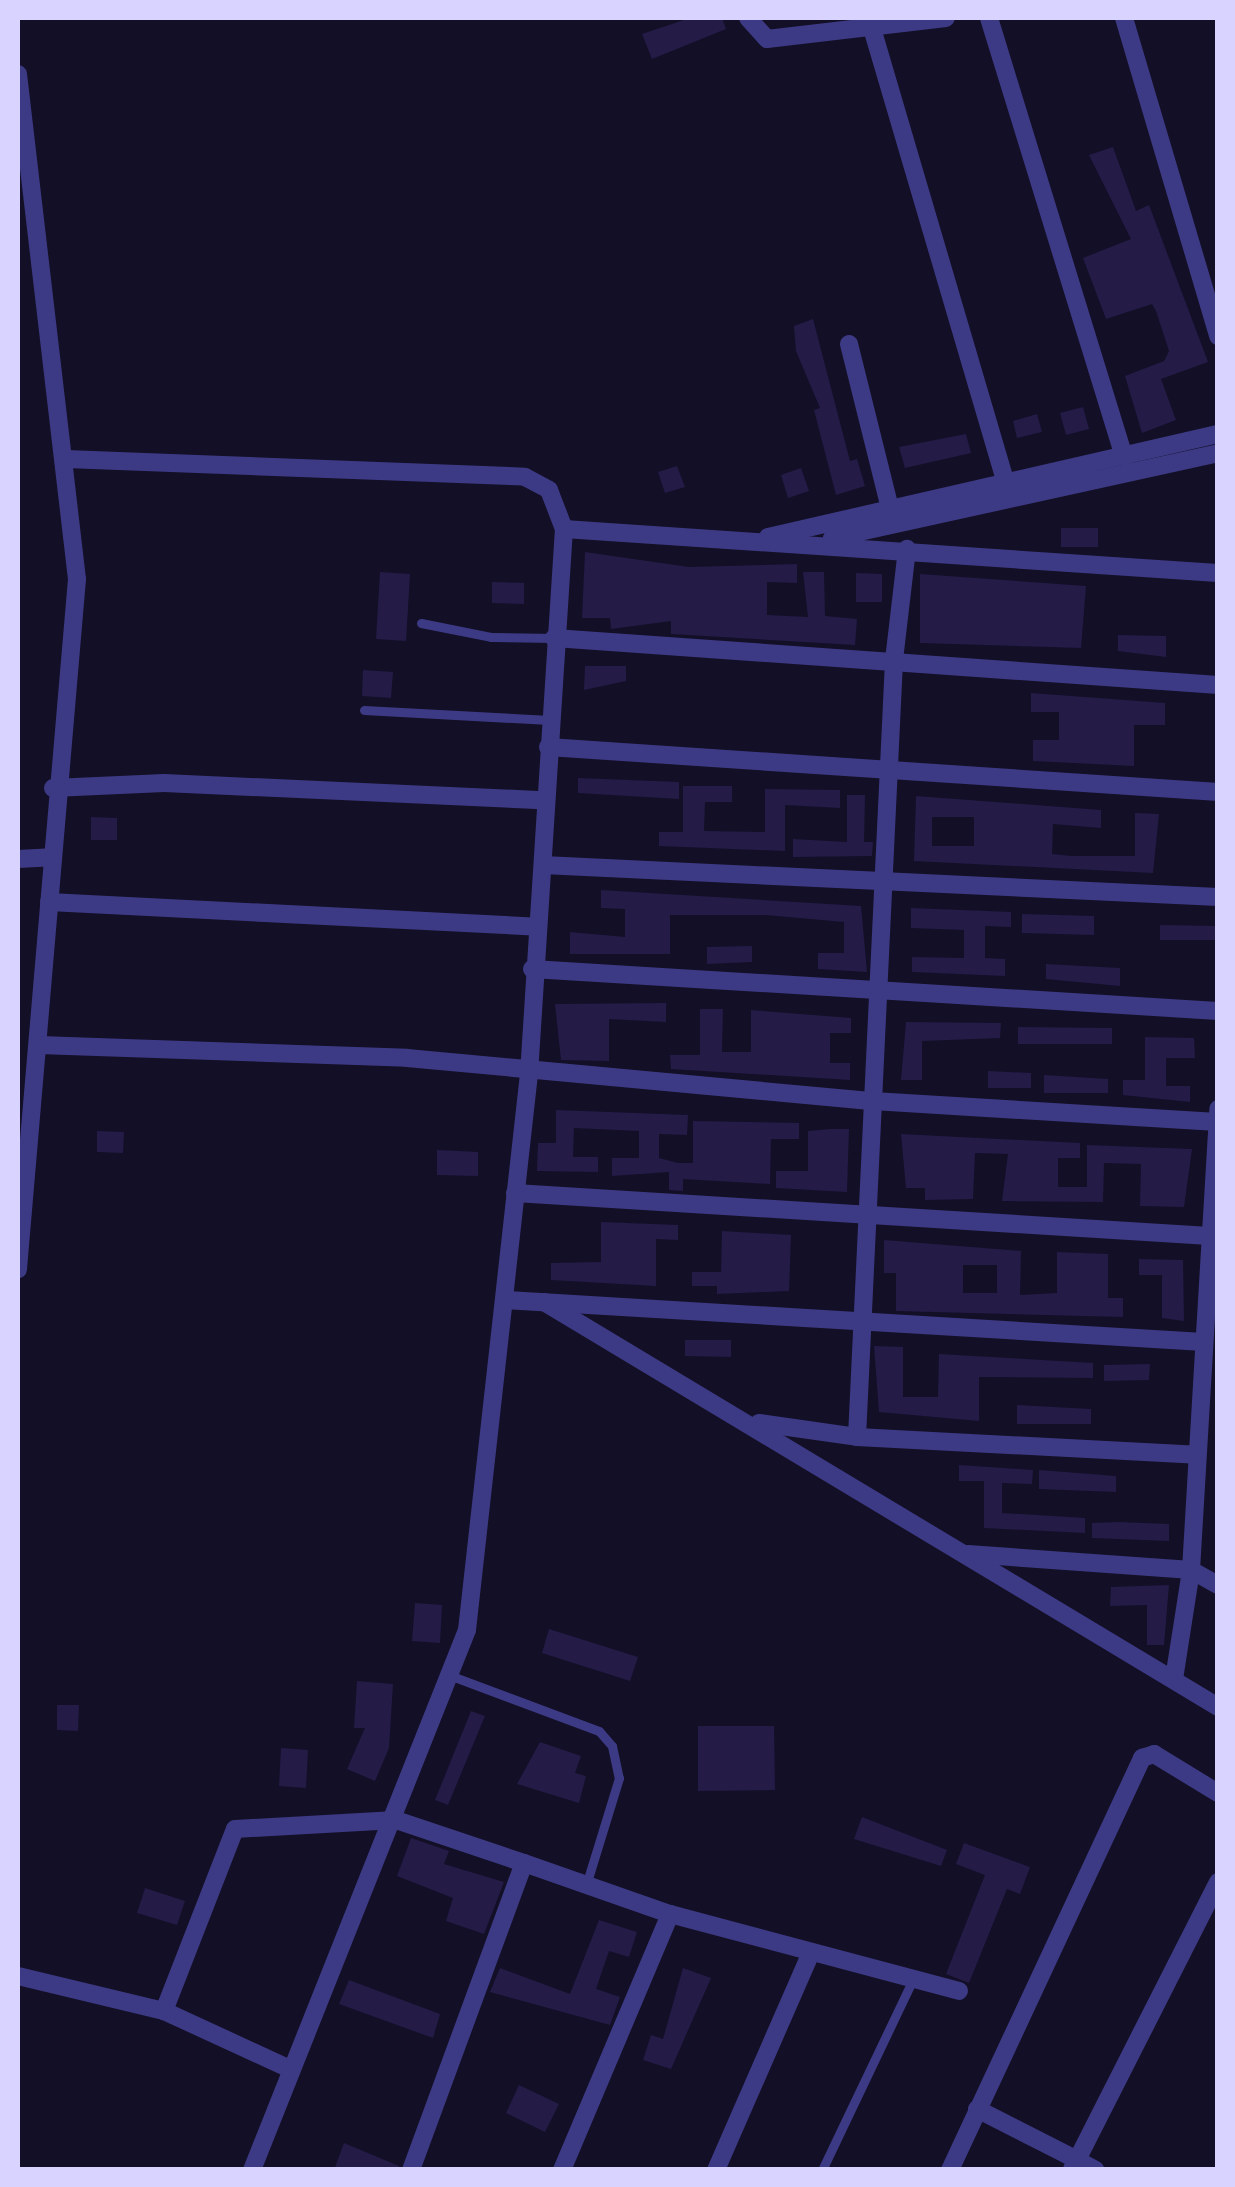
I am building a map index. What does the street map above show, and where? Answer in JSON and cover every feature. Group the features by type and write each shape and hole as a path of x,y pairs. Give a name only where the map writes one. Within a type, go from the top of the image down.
{"street":[{"path":"748,18 767,39 946,18"},
{"path":"989,18 1124,457"},
{"path":"1124,18 1218,336"},
{"path":"871,25 1006,484"},
{"path":"18,74 77,578 53,788 39,1046 23,1171 18,1268"},
{"path":"849,344 890,508"},
{"path":"743,543 1218,434"},
{"path":"795,544 1218,453"},
{"path":"66,459 525,476 549,490 564,529 543,800 543,866 532,969 530,1074 467,1630 396,1820 290,2069 252,2170"},
{"path":"564,529 743,543 906,549 1218,574"},
{"path":"857,1437 894,660 906,549"},
{"path":"554,638 1218,685"},
{"path":"548,747 889,773 1218,792"},
{"path":"53,788 164,784 543,800"},
{"path":"18,859 52,857"},
{"path":"543,866 1218,897"},
{"path":"49,902 537,928"},
{"path":"532,969 1218,1011"},
{"path":"39,1046 407,1058 530,1074 873,1101 1217,1122"},
{"path":"1174,1680 1191,1570 1218,1109"},
{"path":"516,1193 1210,1236"},
{"path":"506,1300 1204,1342"},
{"path":"544,1302 753,1422 961,1554 1218,1706"},
{"path":"753,1422 857,1437 1198,1455"},
{"path":"961,1554 1191,1570 1218,1585"},
{"path":"950,2170 1142,1758 1154,1754 1218,1792"},
{"path":"164,2011 235,1829 396,1820 670,1914 959,1991"},
{"path":"411,2170 524,1863"},
{"path":"1074,2165 1218,1882"},
{"path":"562,2170 670,1914"},
{"path":"716,2170 811,1954"},
{"path":"18,1976 164,2011 290,2069"},
{"path":"977,2109 1074,2165 1096,2170"}],"lane":[{"path":"422,623 492,637 554,638"},
{"path":"364,710 550,720"},
{"path":"449,1674 599,1731 612,1746 620,1778 586,1885"},
{"path":"822,2170 912,1979"}],"building":[{"path":"690,18 722,18 726,29 652,59 642,34"},
{"path":"1113,147 1136,211 1149,205 1208,362 1161,379 1176,420 1142,433 1125,376 1164,361 1169,351 1156,311 1152,304 1106,319 1083,258 1131,239 1089,155"},
{"path":"813,319 850,461 857,459 865,486 836,495 814,410 820,408 796,351 794,326"},
{"path":"1083,407 1089,429 1066,435 1060,413"},
{"path":"1037,414 1042,432 1017,438 1013,421"},
{"path":"966,434 971,453 905,468 899,447"},
{"path":"677,466 685,487 665,493 658,472"},
{"path":"801,468 809,491 788,498 781,475"},
{"path":"1061,528 1098,528 1098,547 1061,547"},
{"path":"585,552 689,567 797,564 797,583 767,582 767,615 808,617 803,572 824,572 825,616 857,619 855,645 671,634 671,621 611,629 610,618 582,618"},
{"path":"380,572 410,574 406,641 376,639"},
{"path":"856,573 882,574 882,602 856,602"},
{"path":"920,574 1086,586 1081,648 920,643"},
{"path":"492,582 524,583 524,604 492,603"},
{"path":"1118,635 1166,636 1166,657 1118,651"},
{"path":"585,666 626,666 626,681 584,690"},
{"path":"363,670 393,672 391,698 362,696"},
{"path":"1031,693 1165,703 1165,725 1134,725 1134,766 1033,761 1033,740 1059,740 1059,712 1031,712"},
{"path":"578,778 679,782 679,799 578,793"},
{"path":"683,786 732,786 732,802 705,802 704,831 765,832 765,789 840,790 840,808 785,805 785,851 659,846 659,832 683,832"},
{"path":"847,795 865,795 864,842 873,842 872,856 793,857 793,839 847,842"},
{"path":"916,796 1101,810 1101,828 1053,824 1052,854 1071,856 1135,856 1135,813 1159,814 1153,873 914,861","holes":["932,817 974,817 974,846 932,846"]},
{"path":"91,817 117,818 117,840 91,840"},
{"path":"601,890 861,906 867,972 818,969 818,953 844,953 844,922 766,915 670,915 670,954 570,954 570,932 625,937 625,909 601,908"},
{"path":"911,908 1011,912 1011,927 985,926 985,958 1005,959 1005,976 912,972 912,957 964,958 964,930 911,928"},
{"path":"1022,914 1094,916 1094,935 1022,933"},
{"path":"1160,925 1218,926 1218,940 1160,940"},
{"path":"752,946 752,962 707,964 707,947"},
{"path":"1046,964 1120,968 1120,986 1046,979"},
{"path":"666,1003 666,1022 609,1019 609,1061 561,1060 555,1004"},
{"path":"700,1009 723,1009 722,1052 751,1052 751,1010 851,1018 851,1033 830,1033 830,1063 850,1063 850,1080 671,1069 670,1055 700,1055"},
{"path":"906,1022 1001,1023 1000,1038 922,1041 922,1080 901,1080"},
{"path":"1018,1027 1112,1028 1112,1044 1018,1044"},
{"path":"1145,1037 1194,1038 1195,1058 1166,1058 1166,1086 1190,1086 1190,1102 1123,1095 1123,1080 1145,1080"},
{"path":"988,1071 1031,1073 1031,1088 988,1088"},
{"path":"1044,1075 1108,1079 1108,1093 1044,1093"},
{"path":"556,1110 688,1115 687,1135 659,1134 659,1158 678,1163 693,1163 693,1121 799,1123 799,1139 771,1139 770,1184 683,1179 683,1191 669,1190 669,1172 612,1176 612,1158 639,1158 639,1131 574,1128 573,1157 598,1157 598,1172 537,1171 538,1143 556,1143"},
{"path":"849,1129 847,1192 776,1188 776,1171 808,1171 808,1131"},
{"path":"97,1131 124,1132 123,1153 97,1152"},
{"path":"901,1134 1080,1143 1080,1158 1058,1158 1058,1187 1087,1187 1087,1145 1192,1149 1184,1207 1140,1206 1141,1164 1104,1163 1103,1202 1002,1201 1008,1154 975,1153 973,1199 925,1200 925,1188 906,1188"},
{"path":"437,1150 478,1152 478,1176 437,1175"},
{"path":"601,1222 678,1225 678,1240 656,1239 656,1286 551,1280 551,1263 601,1262"},
{"path":"722,1231 791,1235 789,1291 717,1294 717,1286 692,1286 692,1272 721,1272"},
{"path":"884,1240 1021,1251 1020,1295 1057,1293 1057,1252 1108,1254 1108,1298 1123,1298 1123,1317 896,1311 896,1273 884,1273","holes":["963,1265 997,1265 997,1293 963,1293"]},
{"path":"1139,1259 1183,1260 1184,1321 1162,1318 1162,1275 1139,1275"},
{"path":"685,1340 731,1340 731,1357 685,1356"},
{"path":"874,1346 903,1347 903,1397 938,1397 939,1354 1093,1363 1093,1378 979,1377 979,1421 879,1412"},
{"path":"1150,1364 1149,1380 1104,1381 1104,1365"},
{"path":"1017,1405 1091,1409 1091,1424 1017,1424"},
{"path":"959,1465 1033,1470 1032,1484 1002,1483 1002,1513 1085,1518 1085,1533 984,1528 984,1481 959,1481"},
{"path":"1039,1470 1116,1476 1116,1492 1039,1489"},
{"path":"1092,1523 1169,1524 1169,1541 1092,1538"},
{"path":"1169,1585 1164,1645 1147,1645 1147,1605 1110,1606 1111,1587"},
{"path":"415,1603 442,1605 440,1643 412,1641"},
{"path":"549,1629 638,1657 630,1681 542,1653"},
{"path":"357,1681 393,1684 389,1748 375,1781 347,1769 365,1728 354,1728"},
{"path":"57,1705 79,1705 78,1731 57,1730"},
{"path":"471,1711 485,1716 448,1805 435,1800"},
{"path":"698,1726 774,1726 775,1790 698,1791"},
{"path":"540,1742 581,1756 575,1773 586,1776 579,1803 517,1784"},
{"path":"281,1748 308,1750 306,1788 279,1786"},
{"path":"862,1817 947,1850 941,1866 854,1839"},
{"path":"411,1838 449,1851 444,1864 504,1882 484,1934 446,1921 453,1898 397,1876"},
{"path":"964,1843 1030,1867 1020,1894 1007,1889 969,1983 946,1974 985,1875 956,1864"},
{"path":"145,1888 185,1901 177,1925 137,1913"},
{"path":"599,1920 637,1932 629,1957 609,1951 596,1989 620,1997 610,2025 490,1992 500,1968 570,1994"},
{"path":"683,1968 711,1978 671,2069 643,2060 651,2035 663,2039"},
{"path":"349,1980 440,2014 433,2038 339,2004"},
{"path":"519,2085 559,2104 545,2132 506,2113"},
{"path":"344,2143 399,2166 399,2170 334,2170"}]}
